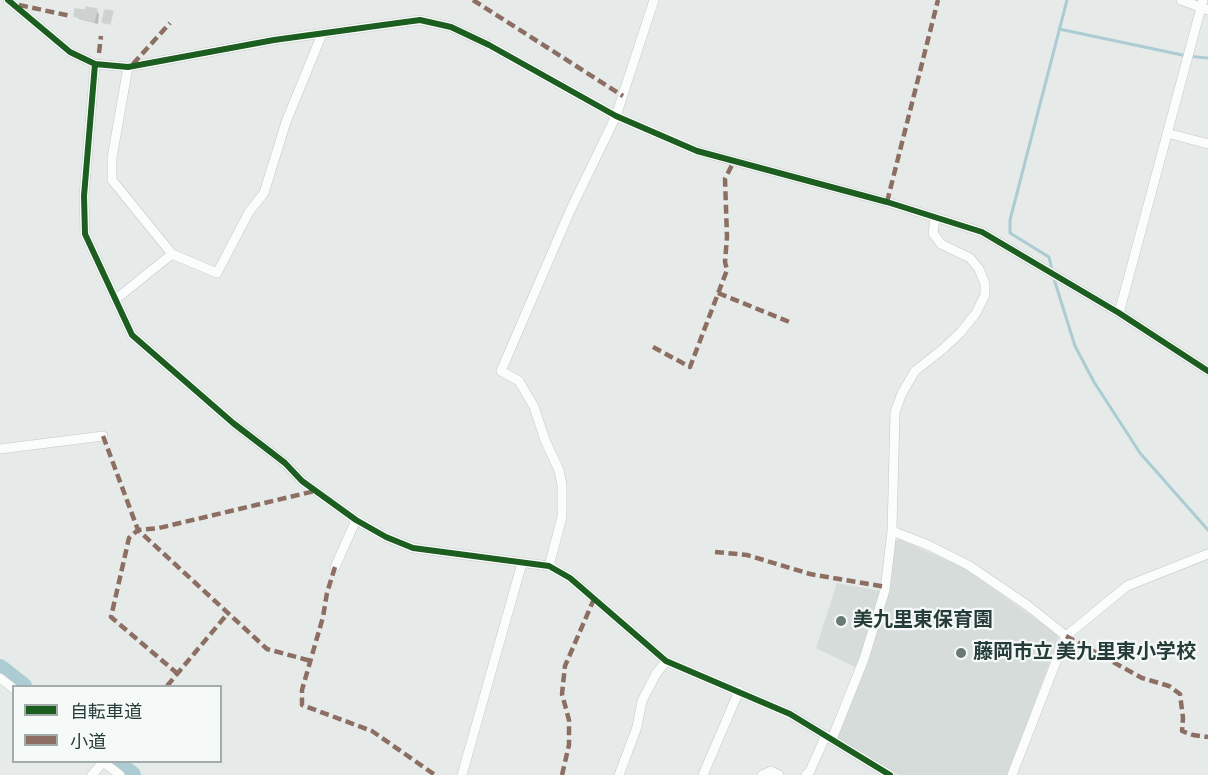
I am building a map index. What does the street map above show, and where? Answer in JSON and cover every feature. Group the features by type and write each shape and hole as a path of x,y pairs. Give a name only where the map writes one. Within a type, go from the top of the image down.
{"street":[{"path":"8,0 70,52 95,64 128,67 274,40 420,20 451,27 489,45 616,116 697,151 887,202 982,232 1119,313 1208,371"},
{"path":"549,566 562,517 562,485 559,470 545,440 534,407 519,381 501,371 570,211 616,116 654,0"},
{"path":"1119,313 1204,6 1181,0"},
{"path":"128,67 112,158 112,180 172,254 217,273 249,212 264,193 286,122 322,34"},
{"path":"95,64 83,218 85,234 132,335 233,423 285,463 302,482 356,520 386,537 414,548 549,566 570,578 666,661 790,714 890,775"},
{"path":"1167,133 1208,144"},
{"path":"806,775 829,737 864,659 885,590 892,531 895,412 902,393 915,371 961,332 976,313 985,295 985,284 979,269 970,258 941,244 933,234 935,218"},
{"path":"116,299 172,254"},
{"path":"0,449 103,436"},
{"path":"335,567 356,520"},
{"path":"892,531 928,545 968,565 1027,605 1066,636"},
{"path":"1012,775 1066,636 1127,586 1208,554"},
{"path":"462,775 522,563"},
{"path":"619,775 637,727 642,701 656,674 666,661"},
{"path":"0,678 12,687"},
{"path":"703,775 739,691"},
{"path":"92,775 102,763"},
{"path":"104,763 120,775"},
{"path":"762,775 771,771 779,775"}],"shaded area":[{"name":"藤岡市立 美九里東小学校","path":"899,539 964,568 1057,634 1058,640 1008,775 899,775 838,739 837,733 865,666 895,541"},
{"path":"837,583 881,591 857,668 816,648"}],"building":[{"path":"86,7 97,9 94,22 74,16 75,9 85,10"},
{"path":"105,10 113,11 110,24 102,22"}],"waterway":[{"path":"1052,270 1049,257 1010,233 1010,220 1067,0"},
{"path":"1059,29 1187,56 1208,58"},
{"path":"1054,279 1075,346 1094,382 1140,453 1208,530"},
{"path":"0,668 22,685"},
{"path":"116,763 132,775"}],"marked path":[{"path":"473,0 623,96"},
{"path":"887,202 938,0"},
{"path":"19,5 71,16"},
{"path":"133,64 170,23"},
{"path":"99,53 101,36"},
{"path":"653,347 690,367 727,270 725,262 727,237 725,179 734,161"},
{"path":"718,293 792,323"},
{"path":"103,436 138,530 267,649 311,661"},
{"path":"178,674 111,617 129,538 138,530 159,528 315,491"},
{"path":"715,552 747,555 810,574 886,587"},
{"path":"335,567 302,690 302,705 372,731 435,775"},
{"path":"562,775 569,745 569,720 562,694 565,666 594,599"},
{"path":"168,685 229,612"},
{"path":"1066,636 1142,678 1169,686 1180,694 1182,731 1208,737"}],"cycle path":[{"path":"8,0 70,52 95,64 128,67 274,40 420,20 451,27 489,45 616,116 697,151 887,202 982,232 1119,313 1208,371"},
{"path":"95,64 84,196 85,234 132,335 233,423 285,463 302,481 356,520 386,537 413,548 549,566 570,578 666,661 790,714 890,775"}],"place":[{"name":"美九里東保育園","path":"841,621"},
{"name":"藤岡市立 美九里東小学校","path":"961,653"}]}
